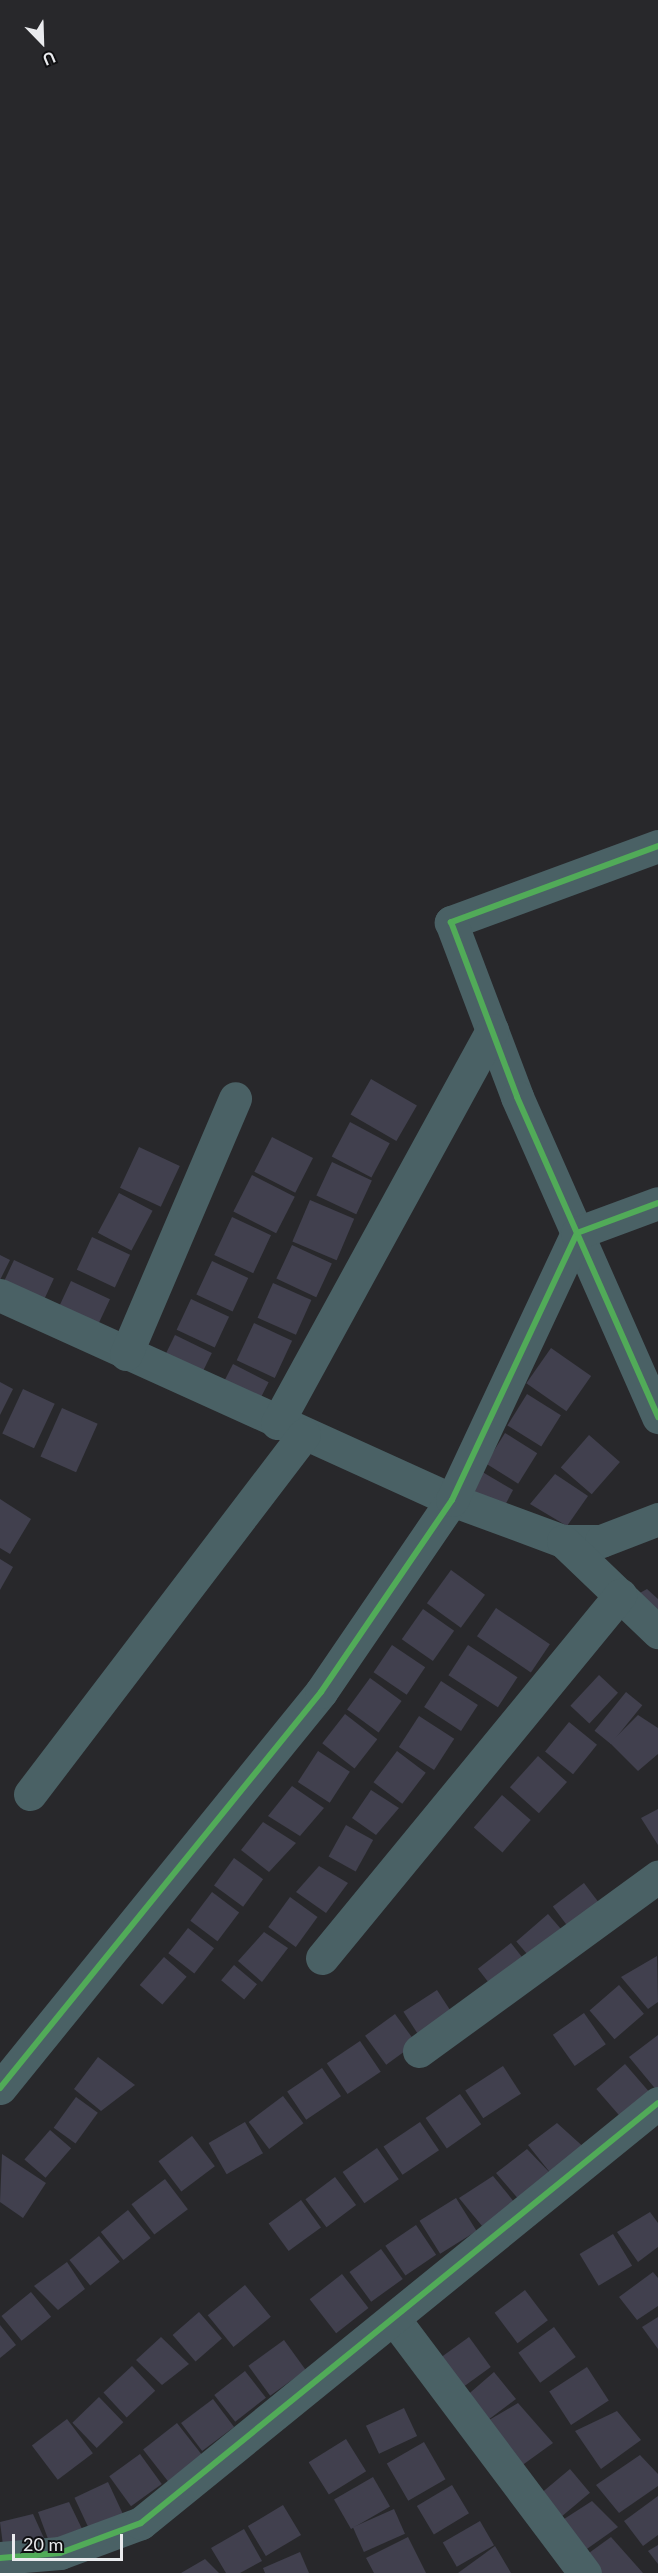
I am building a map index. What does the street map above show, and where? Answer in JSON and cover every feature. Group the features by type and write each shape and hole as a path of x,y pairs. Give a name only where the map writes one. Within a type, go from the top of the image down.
{"street":[{"path":"654,1396 577,1233 492,1030 451,922 658,846"},
{"path":"30,1794 290,1429 492,1030"},
{"path":"126,1354 235,1098"},
{"path":"3,2078 321,1692 452,1500 577,1233 658,1203"},
{"path":"0,1295 290,1429 452,1500 563,1541 601,1541 658,1519"},
{"path":"563,1541 658,1632"},
{"path":"322,1958 620,1595"},
{"path":"419,2051 658,1877"},
{"path":"0,2558 60,2553 141,2523 658,2103"},
{"path":"394,2319 585,2573"}],"building":[{"path":"371,1079 417,1106 396,1141 350,1115"},
{"path":"350,1122 390,1143 371,1178 332,1156"},
{"path":"272,1137 313,1158 295,1193 254,1172"},
{"path":"139,1147 180,1166 161,1207 120,1188"},
{"path":"332,1162 372,1181 356,1214 316,1196"},
{"path":"252,1175 295,1197 276,1233 233,1212"},
{"path":"119,1193 153,1211 131,1251 98,1233"},
{"path":"310,1200 354,1219 337,1260 292,1241"},
{"path":"232,1217 271,1235 253,1273 214,1255"},
{"path":"92,1237 130,1255 115,1287 77,1270"},
{"path":"292,1245 332,1264 316,1297 276,1279"},
{"path":"0,1255 10,1260 0,1280"},
{"path":"14,1260 54,1279 40,1309 0,1290"},
{"path":"212,1261 248,1278 233,1311 196,1295"},
{"path":"71,1281 110,1299 94,1334 55,1315"},
{"path":"273,1283 311,1300 296,1335 258,1318"},
{"path":"191,1299 229,1317 215,1348 177,1330"},
{"path":"254,1323 292,1341 275,1378 237,1360"},
{"path":"175,1335 212,1353 198,1381 161,1363"},
{"path":"551,1348 591,1376 566,1411 526,1383"},
{"path":"233,1364 269,1382 254,1411 218,1393"},
{"path":"0,1382 13,1389 0,1415"},
{"path":"23,1389 55,1404 34,1448 2,1433"},
{"path":"527,1394 561,1415 541,1447 507,1425"},
{"path":"62,1408 98,1424 76,1472 40,1456"},
{"path":"505,1433 537,1453 518,1484 486,1464"},
{"path":"589,1435 620,1462 592,1494 561,1467"},
{"path":"479,1470 513,1490 501,1513 460,1499"},
{"path":"555,1474 588,1496 567,1526 530,1504"},
{"path":"0,1499 31,1519 10,1554 0,1548"},
{"path":"0,1559 13,1567 0,1590"},
{"path":"451,1570 485,1595 461,1628 427,1603"},
{"path":"647,1589 658,1599 658,1627 629,1599"},
{"path":"496,1608 550,1644 531,1673 477,1636"},
{"path":"423,1609 454,1631 433,1661 402,1639"},
{"path":"392,1645 425,1667 407,1695 374,1672"},
{"path":"468,1645 517,1677 498,1707 448,1675"},
{"path":"599,1675 618,1693 589,1723 570,1706"},
{"path":"370,1678 402,1701 379,1732 347,1710"},
{"path":"441,1681 478,1705 461,1731 424,1707"},
{"path":"626,1692 642,1705 611,1744 595,1731"},
{"path":"345,1714 377,1739 355,1768 322,1743"},
{"path":"638,1715 658,1728 658,1754 638,1771 610,1743"},
{"path":"419,1716 454,1739 434,1770 399,1747"},
{"path":"569,1722 597,1745 573,1774 545,1752"},
{"path":"318,1751 350,1772 330,1803 298,1782"},
{"path":"397,1751 426,1773 402,1804 374,1782"},
{"path":"538,1756 567,1782 539,1813 510,1787"},
{"path":"292,1786 324,1808 300,1836 268,1816"},
{"path":"371,1790 399,1808 376,1835 352,1818"},
{"path":"502,1795 531,1820 502,1852 474,1827"},
{"path":"658,1809 658,1845 641,1818"},
{"path":"263,1822 296,1843 269,1872 241,1850"},
{"path":"346,1825 373,1840 356,1872 329,1856"},
{"path":"234,1858 263,1879 243,1907 214,1886"},
{"path":"319,1866 348,1883 326,1913 296,1892"},
{"path":"584,1883 605,1911 574,1934 553,1906"},
{"path":"212,1892 239,1912 217,1941 190,1921"},
{"path":"290,1897 318,1917 296,1947 268,1927"},
{"path":"548,1914 568,1937 536,1964 516,1942"},
{"path":"188,1928 214,1948 194,1974 168,1953"},
{"path":"264,1932 288,1948 262,1982 238,1961"},
{"path":"511,1943 529,1966 496,1992 478,1969"},
{"path":"657,1956 658,2002 648,2009 621,1977"},
{"path":"164,1957 187,1977 162,2005 140,1985"},
{"path":"234,1965 257,1984 244,2000 221,1980"},
{"path":"619,1985 644,2014 614,2039 590,2011"},
{"path":"437,1990 456,2019 423,2041 403,2012"},
{"path":"584,2013 606,2044 575,2066 553,2035"},
{"path":"395,2014 416,2043 386,2065 365,2036"},
{"path":"658,2035 658,2092 629,2057"},
{"path":"360,2041 381,2072 348,2094 327,2063"},
{"path":"98,2057 135,2085 101,2111 74,2089"},
{"path":"625,2064 655,2098 626,2123 596,2089"},
{"path":"503,2066 521,2094 483,2118 465,2091"},
{"path":"322,2068 341,2096 306,2120 287,2091"},
{"path":"460,2094 481,2124 447,2148 426,2118"},
{"path":"283,2096 303,2123 269,2149 249,2122"},
{"path":"76,2097 98,2113 76,2144 54,2128"},
{"path":"245,2122 263,2153 227,2174 209,2143"},
{"path":"420,2122 439,2150 403,2175 384,2147"},
{"path":"557,2123 588,2151 521,2202 496,2173 527,2149 552,2175 528,2145"},
{"path":"50,2130 71,2148 46,2178 24,2159"},
{"path":"192,2136 215,2166 181,2192 158,2161"},
{"path":"377,2148 399,2179 364,2203 343,2172"},
{"path":"2,2154 46,2183 23,2218 0,2202"},
{"path":"493,2176 515,2203 482,2226 459,2198"},
{"path":"335,2177 356,2205 327,2227 305,2199"},
{"path":"165,2179 188,2209 154,2235 131,2204"},
{"path":"456,2198 477,2231 440,2254 420,2221"},
{"path":"301,2200 321,2228 289,2251 269,2224"},
{"path":"128,2210 151,2238 123,2260 101,2232"},
{"path":"650,2212 658,2223 658,2247 638,2262 617,2232"},
{"path":"416,2225 436,2255 405,2276 385,2246"},
{"path":"613,2234 632,2266 599,2286 580,2254"},
{"path":"99,2236 120,2262 90,2286 69,2260"},
{"path":"381,2249 403,2279 371,2302 349,2272"},
{"path":"67,2262 85,2289 58,2310 34,2286"},
{"path":"653,2272 658,2278 658,2306 637,2320 619,2297"},
{"path":"342,2274 368,2308 336,2333 310,2299"},
{"path":"245,2285 271,2317 233,2347 208,2315"},
{"path":"525,2290 548,2320 518,2343 495,2313"},
{"path":"31,2292 51,2317 22,2341 1,2316"},
{"path":"199,2312 222,2338 196,2361 173,2335"},
{"path":"658,2317 658,2349 642,2327"},
{"path":"0,2325 16,2345 0,2358"},
{"path":"554,2327 576,2357 540,2383 518,2353"},
{"path":"161,2337 189,2364 162,2385 136,2360"},
{"path":"469,2337 491,2367 456,2392 434,2362"},
{"path":"284,2340 306,2370 270,2396 248,2366"},
{"path":"132,2366 155,2391 127,2417 103,2393"},
{"path":"587,2367 609,2401 571,2425 549,2392"},
{"path":"245,2371 266,2398 235,2422 214,2395"},
{"path":"494,2372 516,2399 484,2423 518,2403 553,2443 517,2469 464,2398"},
{"path":"99,2397 123,2422 97,2448 72,2423"},
{"path":"213,2399 234,2427 202,2451 181,2423"},
{"path":"404,2408 417,2436 379,2454 366,2426"},
{"path":"617,2411 641,2440 601,2469 575,2431"},
{"path":"67,2419 93,2453 58,2480 32,2445"},
{"path":"177,2423 202,2455 168,2482 143,2449"},
{"path":"346,2439 366,2471 329,2495 309,2462"},
{"path":"424,2442 446,2479 408,2501 387,2464"},
{"path":"140,2454 162,2484 131,2506 109,2476"},
{"path":"640,2455 658,2474 658,2486 619,2513 596,2485"},
{"path":"570,2469 590,2493 562,2517 542,2493"},
{"path":"373,2477 390,2506 351,2529 334,2500"},
{"path":"108,2482 124,2516 91,2532 74,2498"},
{"path":"452,2485 469,2513 434,2534 417,2506"},
{"path":"658,2496 658,2535 643,2546 624,2521"},
{"path":"592,2501 618,2527 584,2551 561,2521"},
{"path":"69,2502 85,2535 51,2547 38,2512"},
{"path":"283,2505 301,2535 266,2556 248,2526"},
{"path":"394,2509 405,2534 364,2552 353,2527"},
{"path":"33,2514 48,2547 4,2553 0,2522"},
{"path":"480,2521 494,2545 457,2567 443,2542"},
{"path":"244,2529 262,2561 240,2573 226,2573 211,2548"},
{"path":"408,2537 426,2573 374,2573 366,2558"},
{"path":"611,2537 643,2573 595,2573 582,2558"},
{"path":"658,2545 658,2564 648,2551"},
{"path":"495,2546 511,2573 458,2573"},
{"path":"300,2552 309,2573 265,2573 263,2568"},
{"path":"205,2559 219,2573 181,2573"}],"cycle path":[{"path":"658,846 451,922 517,1097 658,1417"},
{"path":"0,2088 321,1692 452,1500 577,1233 658,1203"},
{"path":"0,2558 60,2553 141,2523 658,2103"}]}
